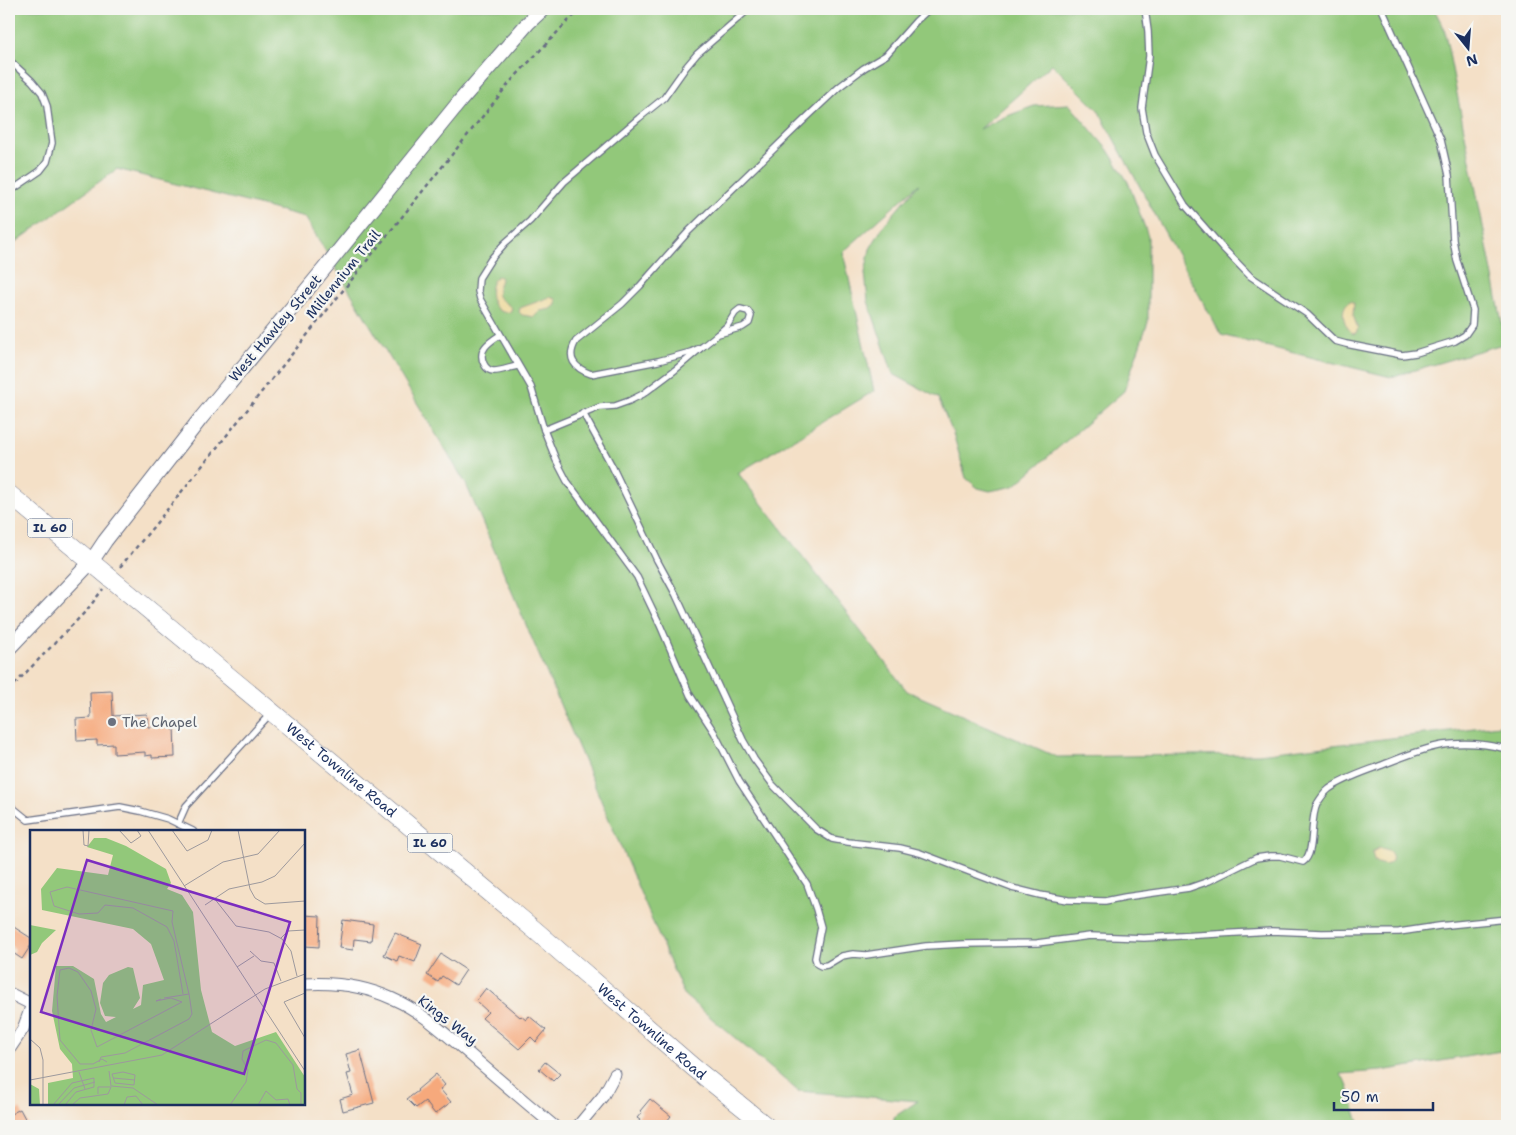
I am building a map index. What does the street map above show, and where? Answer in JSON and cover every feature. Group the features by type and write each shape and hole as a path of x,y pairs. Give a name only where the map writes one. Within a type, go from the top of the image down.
{"main road":[{"name":"West Townline Road","path":"9,494 536,931 693,1067 766,1126"}],"street":[{"name":"West Hawley Street","path":"9,648 91,562 105,541 200,418 460,101 543,9"},
{"name":"Kings Way","path":"305,984 335,984 365,989 394,999 426,1018 554,1126"},
{"path":"9,994 30,1005"},
{"path":"9,1050 23,1029 30,1009"},
{"path":"578,1126 603,1096 615,1074"}],"lane":[{"path":"749,9 697,54 686,66 664,98 564,182 530,221 505,243 491,259 479,278 478,291 480,300 531,387 544,430 567,481 637,577 690,695 714,732 739,782 807,884 821,927 815,958 817,964 821,966 828,965 842,956 853,954 926,946 1037,943 1090,936 1144,938 1272,931 1322,933 1399,932 1507,919"},
{"path":"702,347 692,352 658,361 591,374 576,366 572,358 572,348 576,341 628,298 688,232 839,87 864,68 886,55 929,9"},
{"path":"1145,9 1149,56 1142,108 1146,132 1155,155 1185,205 1250,276 1306,314 1335,341 1402,355 1416,353 1455,341 1465,335 1472,325 1473,310 1457,261 1453,240 1448,176 1441,140 1382,9"},
{"path":"9,60 42,93 47,106 52,143 47,162 40,172 9,192"},
{"path":"544,430 600,406 615,406 629,402 669,374 718,334 740,309 748,311 751,316 749,323 743,327 718,334"},
{"path":"500,335 488,343 482,352 484,364 487,369 494,371 518,366"},
{"path":"583,414 612,466 676,595 743,740 754,759 773,785 793,806 816,829 832,839 900,848 936,859 1012,888 1040,895 1068,900 1105,901 1189,888 1209,881 1256,858 1280,856 1303,862 1310,854 1312,821 1316,807 1321,797 1341,782 1408,755 1442,745 1481,745 1507,749"},
{"path":"178,824 186,806 272,712"},
{"path":"9,803 28,820 120,808 140,811 168,819 191,830"}],"path":[{"name":"Millennium Trail","path":"127,558 505,88 569,20 582,9"},
{"path":"9,690 87,610 99,594"}],"green space":[{"path":"9,9 1434,9 1444,28 1506,343 1391,377 1221,335 1098,110 1052,64 980,129 1034,106 1069,104 1108,150 1128,182 1148,236 1148,322 1124,391 1014,486 990,491 978,488 966,478 953,433 938,398 893,374 868,301 865,273 870,249 884,225 919,184 843,252 874,391 738,473 907,691 1057,757 1259,754 1507,724 1507,1050 1381,1071 1340,1074 1346,1081 1360,1126 894,1126 894,1117 918,1101 798,1091 684,995 466,484 305,217 117,169 9,247"}],"sand":[{"path":"497,276 501,279 498,291 499,297 512,308 510,312 498,310 492,300 491,287"},
{"path":"550,297 556,299 556,305 551,309 540,311 534,317 522,315 519,312 520,308"},
{"path":"1350,301 1354,303 1353,315 1358,329 1353,334 1347,327 1343,313 1346,304"},
{"path":"1379,848 1390,852 1392,859 1390,863 1381,864 1374,861 1372,852"}],"building":[{"name":"The Chapel","path":"112,691 113,716 147,714 148,727 174,725 175,757 152,758 152,755 145,756 145,752 114,754 114,744 97,745 97,740 77,741 76,719 91,718 90,692"},
{"path":"305,915 320,916 319,947 305,946"},
{"path":"343,920 373,924 371,941 354,939 353,950 339,948"},
{"path":"9,924 30,937 30,947 22,959 13,953 15,949 9,945"},
{"path":"395,933 422,944 415,962 399,956 397,961 384,955"},
{"path":"441,954 466,970 456,985 442,976 438,982 427,975"},
{"path":"486,988 520,1017 526,1020 529,1016 546,1030 536,1042 531,1037 519,1049 482,1018 488,1012 476,1001"},
{"path":"360,1050 374,1103 343,1111 340,1099 353,1095 347,1074 351,1073 346,1054"},
{"path":"545,1062 560,1074 553,1081 539,1069"},
{"path":"436,1074 445,1085 440,1089 451,1102 435,1114 425,1101 416,1108 407,1099"},
{"path":"650,1099 671,1116 663,1126 635,1126 640,1120 637,1118 642,1112 640,1111"},
{"path":"20,1109 29,1126 9,1126 9,1115"}],"place":[{"name":"The Chapel","path":"112,722"}]}
